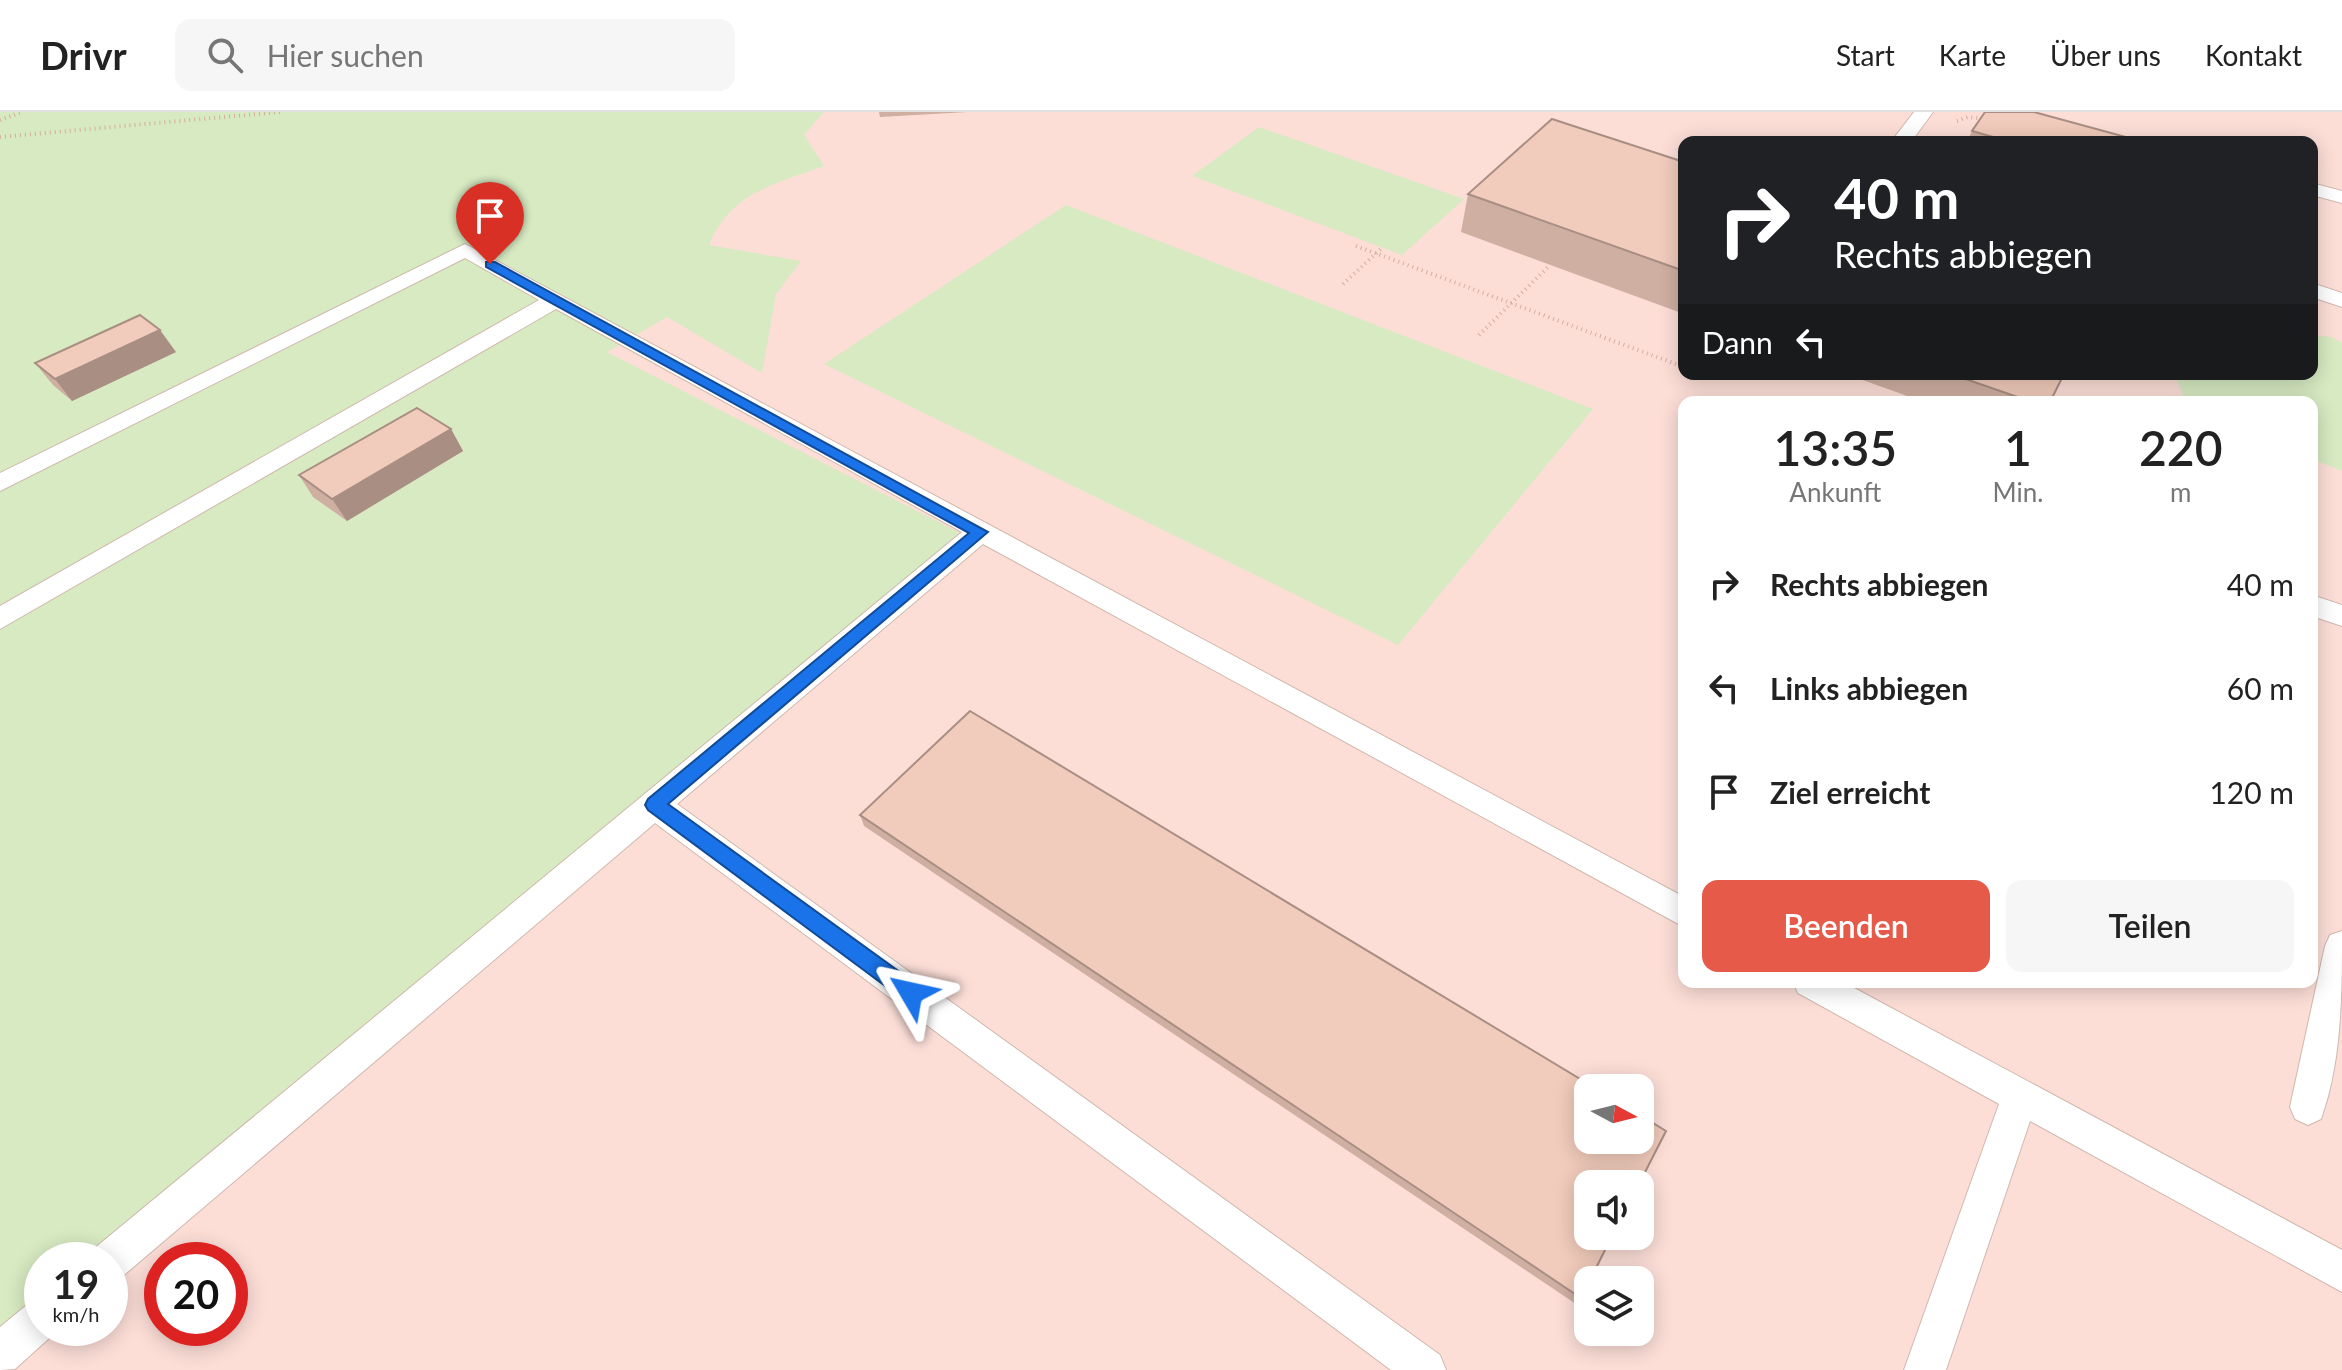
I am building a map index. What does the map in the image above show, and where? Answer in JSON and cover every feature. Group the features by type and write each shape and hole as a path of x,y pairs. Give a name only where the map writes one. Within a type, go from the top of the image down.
{"lane":[{"path":"1906,136 1924,112"},
{"path":"2318,191 2342,197"},
{"path":"0,483 465,250 1678,910"},
{"path":"2318,292 2342,300"},
{"path":"0,619 553,301"},
{"path":"128,1246 980,532"},
{"path":"2318,607 2342,616"},
{"path":"655,805 1425,1370"},
{"path":"2308,1107 2342,946"},
{"path":"1821,988 2342,1272"},
{"path":"1925,1370 2020,1096"},
{"path":"0,1354 24,1333"}],"path":[{"path":"0,120 22,112"},
{"path":"0,137 280,112"},
{"path":"1954,122 1968,117 1995,120"},
{"path":"1356,246 1678,365"},
{"path":"1343,284 1383,247"},
{"path":"1479,335 1550,265"}],"shaded area":[{"path":"520,112 2342,112 2342,1370 0,1370 0,148"}],"green space":[{"path":"0,112 824,112 804,135 824,166 772,185 742,201 718,227 709,245 801,261 776,294 762,373 667,317 607,352 966,536 103,1242 24,1242 24,1307 0,1326"},
{"path":"1259,127 1464,199 1402,255 1192,176"},
{"path":"1066,205 1593,409 1398,645 824,364"},
{"path":"2318,336 2332,337 2342,343 2342,471 2318,461 2318,396 2183,396 2177,380 2318,380"}],"building":[{"path":"1985,112 2034,112 2122,136 1990,136 1972,131"},
{"path":"1552,119 1678,160 1678,269 1468,194"},
{"path":"140,315 160,330 55,379 35,363"},
{"path":"1968,380 2061,380 2053,396 2015,396"},
{"path":"417,408 451,429 332,499 299,475"},
{"path":"970,711 1574,1075 1574,1154 1654,1154 1654,1124 1666,1131 1646,1170 1574,1170 1574,1250 1605,1250 1597,1266 1574,1266 1574,1293 860,815"}],"route":[{"path":"490,264 980,532 655,805 911,993"}]}
